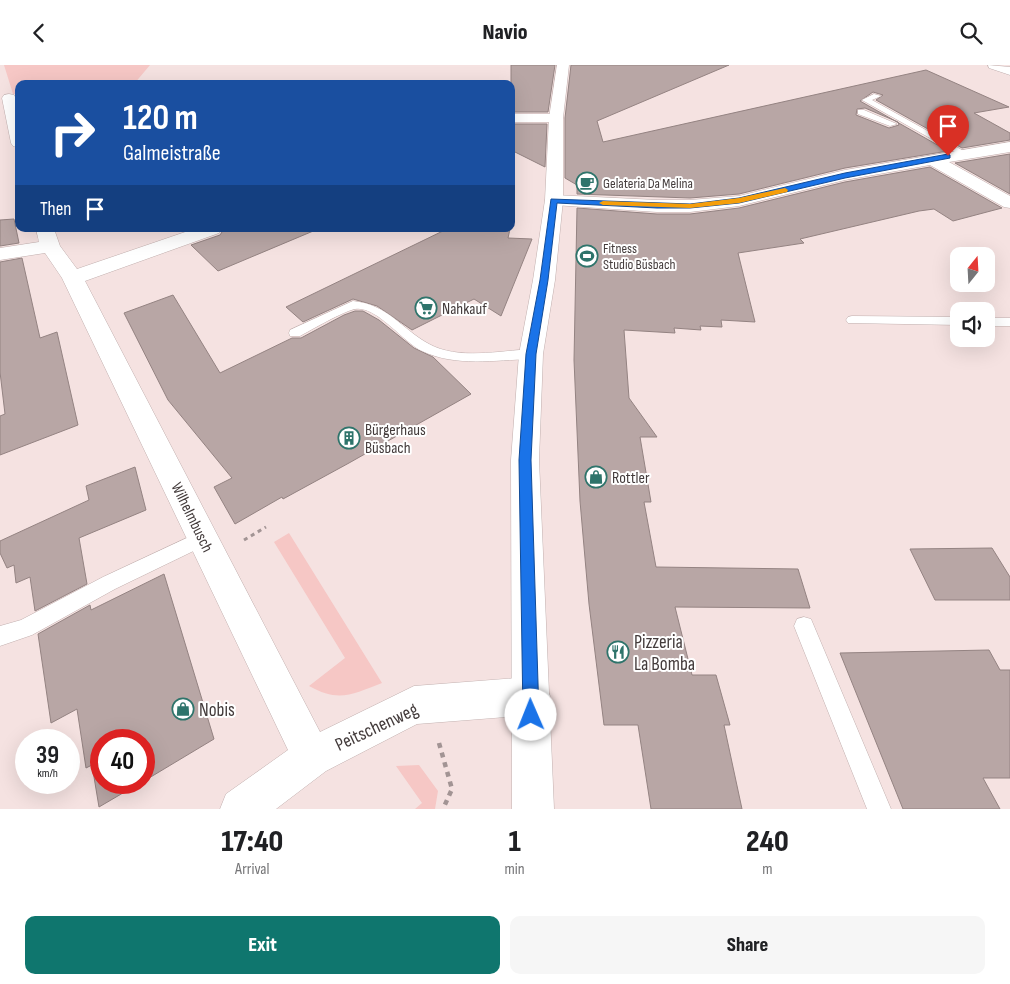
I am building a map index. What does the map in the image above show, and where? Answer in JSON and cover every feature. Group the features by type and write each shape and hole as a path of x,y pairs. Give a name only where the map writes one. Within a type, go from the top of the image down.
{"street":[{"path":"533,809 525,460 531,354 544,280 554,201 556,118 563,65"},
{"path":"994,65 1010,71"},
{"path":"9,98 15,125"},
{"path":"515,118 556,118"},
{"path":"554,201 657,206 690,206 739,201 845,175 1010,147"},
{"path":"931,159 1010,203"},
{"path":"73,278 203,232"},
{"name":"Wilhelmbusch","path":"0,254 47,238 73,278 312,757"},
{"name":"Peitschenweg","path":"241,809 312,757 414,705 531,696"}],"lane":[{"path":"876,96 866,100 965,154"},
{"path":"861,112 948,145"},
{"path":"295,333 353,305 362,305 374,309 425,348 454,356 531,354"},
{"path":"852,320 950,321"},
{"path":"995,322 1010,322"},
{"path":"0,636 25,628 109,583 204,538"},
{"path":"804,626 878,809"}],"path":[{"path":"443,809 452,789"}],"shaded area":[{"path":"4,65 150,65 137,80 15,80 15,94 13,94"},
{"path":"289,533 382,683 346,695 329,694 309,686 345,658 274,542"},
{"path":"419,765 438,791 435,809 415,809 422,803 396,766"}],"building":[{"path":"511,65 555,65 548,112 515,112 515,80 511,80"},
{"path":"571,65 729,65 597,121 603,142 926,70 1009,107 974,113 1010,133 1010,140 962,148 876,100 883,95 873,92 860,101 894,120 865,108 857,109 856,115 889,128 899,125 898,123 948,151 845,168 739,194 690,198 577,194 577,185 565,178 565,118"},
{"path":"515,124 547,124 545,167 515,152"},
{"path":"1010,154 1010,194 955,163"},
{"path":"930,167 1002,208 953,221 934,209 919,211 800,239 804,243 738,253 755,322 721,320 722,327 700,326 701,330 674,328 675,333 624,330 629,398 657,437 640,437 651,502 644,502 656,567 798,569 810,608 675,607 692,675 716,675 730,725 724,725 742,809 651,809 638,725 604,725 589,604 580,501 574,360 577,208 657,214 690,214 739,208 845,182"},
{"path":"14,219 15,232 17,232 19,243 0,246 0,220"},
{"path":"222,232 311,232 218,271 191,245 220,235"},
{"path":"441,232 509,232 508,238 532,239 501,316 474,299 412,330 377,306 353,299 303,322 286,307"},
{"path":"22,258 40,338 57,332 78,425 0,455 0,416 5,414 0,372 0,262"},
{"path":"173,295 220,373 292,338 301,338 344,315 355,311 363,311 379,320 414,348 433,357 471,394 349,463 283,499 282,497 235,524 214,487 232,478 168,400 124,313"},
{"path":"135,467 146,510 79,538 87,584 35,611 30,577 16,583 14,565 7,568 0,553 0,541 89,500 86,486"},
{"path":"992,548 1010,577 1010,600 935,600 910,549"},
{"path":"164,574 214,739 155,774 155,729 90,729 90,766 86,768 77,709 51,723 38,634 90,605 91,610"},
{"path":"989,650 1000,670 1010,670 1010,778 983,778 1000,809 903,809 840,653"},
{"path":"97,794 121,794 99,807"}],"slow traffic":[{"path":"603,203 690,206 739,201 785,190"}],"place":[{"name":"Gelateria Da Melina","path":"587,183"},
{"name":"Fitness Studio Büsbach","path":"587,256"},
{"name":"Nahkauf","path":"426,308"},
{"name":"Bürgerhaus Büsbach","path":"349,438"},
{"name":"Rottler","path":"596,477"},
{"name":"Pizzeria La Bomba","path":"618,652"},
{"name":"Nobis","path":"183,709"}],"route":[{"path":"531,715 525,460 531,354 544,280 554,201 657,206 690,206 739,201 845,175 948,156"}]}
